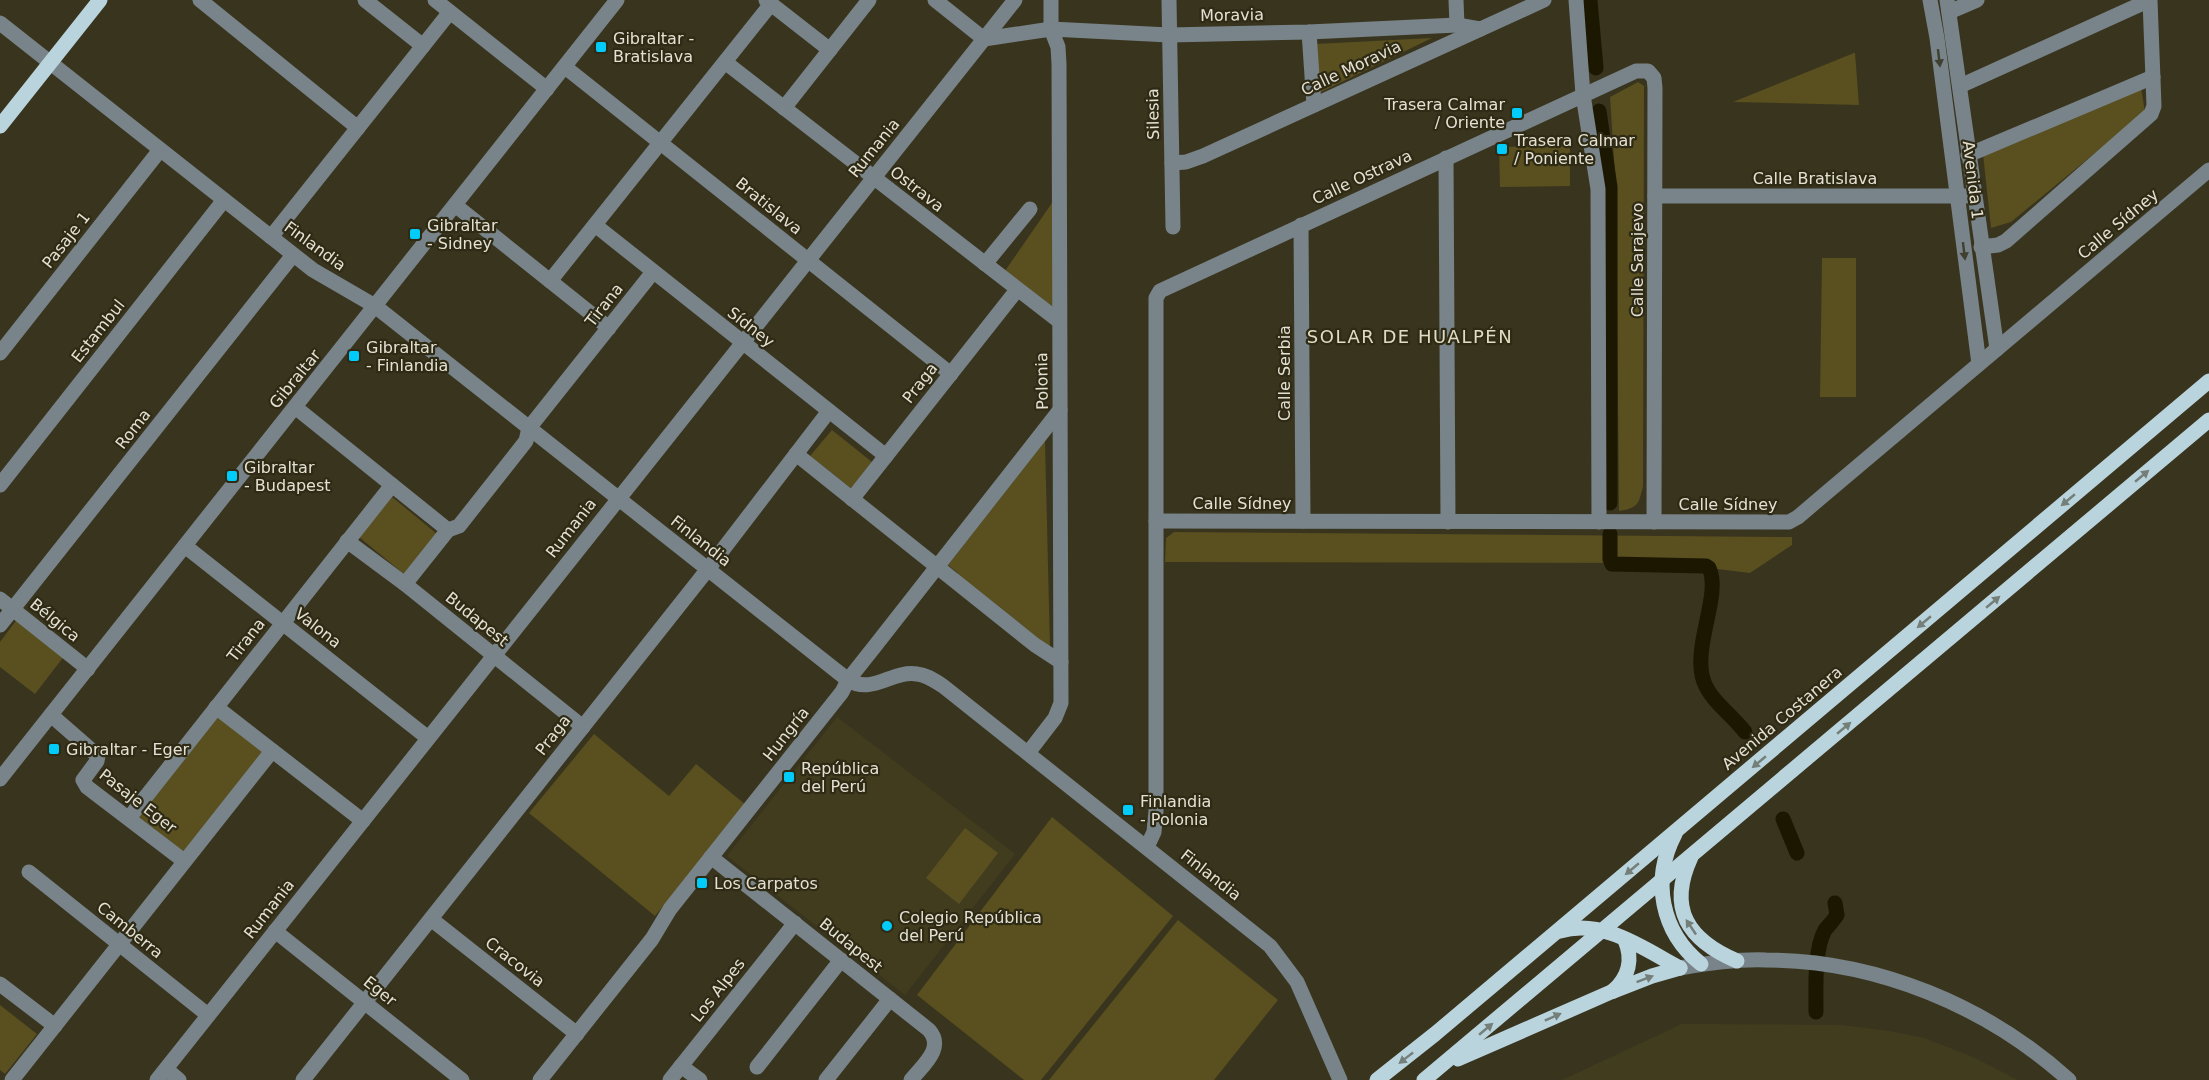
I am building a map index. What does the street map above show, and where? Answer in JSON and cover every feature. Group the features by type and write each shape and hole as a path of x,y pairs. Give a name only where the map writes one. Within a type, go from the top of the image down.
{"main road":[{"path":"0,126 100,0"},
{"name":"Avenida Costanera","path":"1377,1080 1677,831 2209,381"},
{"path":"1424,1080 2209,420"},
{"path":"1677,831 1667,854 1662,881 1663,904 1670,926 1680,943 1701,964"},
{"path":"1691,856 1681,889 1684,916 1689,926 1701,939 1737,961"},
{"path":"1555,933 1581,927 1604,930 1680,968"},
{"path":"1611,992 1627,971 1629,952 1625,940"},
{"path":"1442,1066 1611,992 1680,968"}],"street":[{"path":"200,0 358,128"},
{"path":"365,0 423,46"},
{"path":"435,0 547,89"},
{"name":"Gibraltar","path":"0,780 617,0"},
{"path":"784,108 869,0"},
{"path":"935,0 984,39"},
{"name":"Rumania","path":"161,1075 1015,0"},
{"name":"Polonia","path":"1028,753 1058,712 1061,703 1059,64 1058,47 1051,29 1051,0"},
{"name":"Silesia","path":"1169,0 1173,227"},
{"path":"1456,0 1457,25"},
{"name":"Calle Moravia","path":"1172,163 1186,162 1203,156 1544,0"},
{"path":"1576,0 1583,95 1598,189 1599,522"},
{"name":"Avenida 1","path":"1930,0 1979,364"},
{"path":"1948,6 1977,0"},
{"path":"1960,86 2150,0 2154,106 2149,117 2006,241 1981,247"},
{"path":"550,281 725,62 768,2 830,50"},
{"name":"Avenida 1","path":"1948,6 1997,349"},
{"path":"271,237 450,12"},
{"name":"Finlandia","path":"0,23 294,255 326,279 375,306 848,680 858,685 869,686 910,673 927,676 1028,753 1260,937 1279,956 1298,982 1340,1080"},
{"name":"Moravia","path":"984,39 1051,29 1169,35 1310,32 1457,25 1480,29"},
{"path":"1310,32 1314,105"},
{"name":"Ostrava","path":"725,62 1059,321"},
{"name":"Bratislava","path":"565,67 951,374"},
{"name":"Calle Sarajevo","path":"1583,95 1640,70 1651,74 1655,88 1654,522"},
{"path":"1968,155 2153,77"},
{"name":"Calle Ostrava","path":"1156,521 1156,298 1158,293 1583,95"},
{"name":"Pasaje 1","path":"0,353 160,150"},
{"path":"1446,158 1448,522"},
{"name":"Calle Sídney","path":"1156,521 1779,523 1794,520 2209,170"},
{"name":"Calle Bratislava","path":"1655,196 1974,195"},
{"name":"Estambul","path":"0,485 224,200"},
{"path":"455,205 609,328"},
{"path":"985,264 1030,209"},
{"name":"Sídney","path":"595,225 886,456"},
{"name":"Calle Serbia","path":"1301,225 1303,521"},
{"name":"Roma","path":"0,625 294,255"},
{"name":"Tirana","path":"405,584 448,530 459,526 526,441 529,428 653,272"},
{"name":"Praga","path":"852,499 1017,290"},
{"path":"295,407 448,530"},
{"name":"Hungría","path":"540,1080 652,939 670,909 842,692 848,680 1060,410"},
{"name":"Praga","path":"303,1080 708,569 829,411"},
{"path":"796,454 1035,645 1060,662"},
{"name":"Tirana","path":"129,818 392,484"},
{"path":"1147,848 1154,832 1156,811 1156,521"},
{"name":"Budapest","path":"347,541 405,584 583,727"},
{"name":"Valona","path":"185,546 428,738"},
{"name":"Bélgica","path":"0,599 88,669"},
{"path":"216,707 363,821"},
{"name":"Pasaje Eger","path":"51,715 98,756 97,761 83,780 87,787 184,861"},
{"path":"12,1080 272,750"},
{"name":"Budapest","path":"711,857 929,1030 936,1041 934,1050 911,1080"},
{"name":"Camberra","path":"29,872 208,1015"},
{"name":"Cracovia","path":"431,919 577,1034"},
{"name":"Los Alpes","path":"670,1080 795,923"},
{"name":"Eger","path":"275,931 462,1080"},
{"path":"757,1067 841,960"},
{"path":"1680,968 1737,961 1783,960 1840,967 1878,975 1924,990 1970,1011 2031,1049 2069,1080"},
{"path":"0,984 55,1026"},
{"path":"826,1080 890,999"},
{"path":"681,1066 700,1080"},
{"path":"161,1075 179,1080"},
{"path":"0,1076 5,1080"}],"shaded area":[{"path":"1432,38 1317,94 1315,44"},
{"path":"1854,53 1859,105 1733,102"},
{"path":"1638,82 1644,86 1643,486 1637,504 1619,511 1616,189 1610,97"},
{"path":"2141,88 2145,112 2011,222 1991,228 1983,154"},
{"path":"1570,146 1570,186 1500,187 1499,147"},
{"path":"1054,200 1054,324 998,281"},
{"path":"1822,258 1856,258 1856,397 1820,397"},
{"path":"832,430 872,462 852,489 810,456"},
{"path":"1045,441 1050,648 992,601 956,576 958,573 948,565"},
{"path":"392,497 437,534 404,574 359,537"},
{"path":"1174,532 1792,537 1792,545 1750,573 1717,569 1708,563 1165,562 1166,538"},
{"path":"18,618 65,655 35,694 0,667 0,642"},
{"path":"217,714 264,753 183,853 136,815"},
{"name":"Colegio República del Perú","path":"837,717 1015,854 905,995 727,856"},
{"path":"594,734 669,796 696,764 746,805 655,916 529,813"},
{"path":"1052,817 1173,916 1041,1080 1024,1080 917,995"},
{"path":"965,828 998,853 959,904 926,878"},
{"path":"1178,920 1278,1000 1214,1080 1049,1080"},
{"path":"0,1005 37,1034 5,1074 0,1070"},
{"path":"1682,1024 1842,1025 1889,1031 1924,1038 1973,1057 2018,1080 1562,1080"}],"waterway":[{"path":"1590,1 1596,68"},
{"path":"1599,111 1610,187 1610,503"},
{"path":"1610,534 1612,564 1706,566 1709,568 1712,592 1703,638 1701,669 1707,689 1745,732"},
{"path":"1783,819 1797,853"},
{"path":"1816,1012 1816,969 1819,948 1825,930 1837,915 1835,903"}],"place":[{"name":"Gibraltar - Bratislava","path":"601,47"},
{"name":"Trasera Calmar / Oriente","path":"1517,113"},
{"name":"Trasera Calmar / Poniente","path":"1502,149"},
{"name":"Gibraltar - Sidney","path":"415,234"},
{"name":"Gibraltar - Finlandia","path":"354,356"},
{"name":"Gibraltar - Budapest","path":"232,476"},
{"name":"Gibraltar - Eger","path":"54,749"},
{"name":"República del Perú","path":"789,777"},
{"name":"Finlandia - Polonia","path":"1128,810"},
{"name":"Los Carpatos","path":"702,883"},
{"name":"Colegio República del Perú","path":"887,926"}],"district":[{"name":"SOLAR DE HUALPÉN","path":"1410,336"}]}
